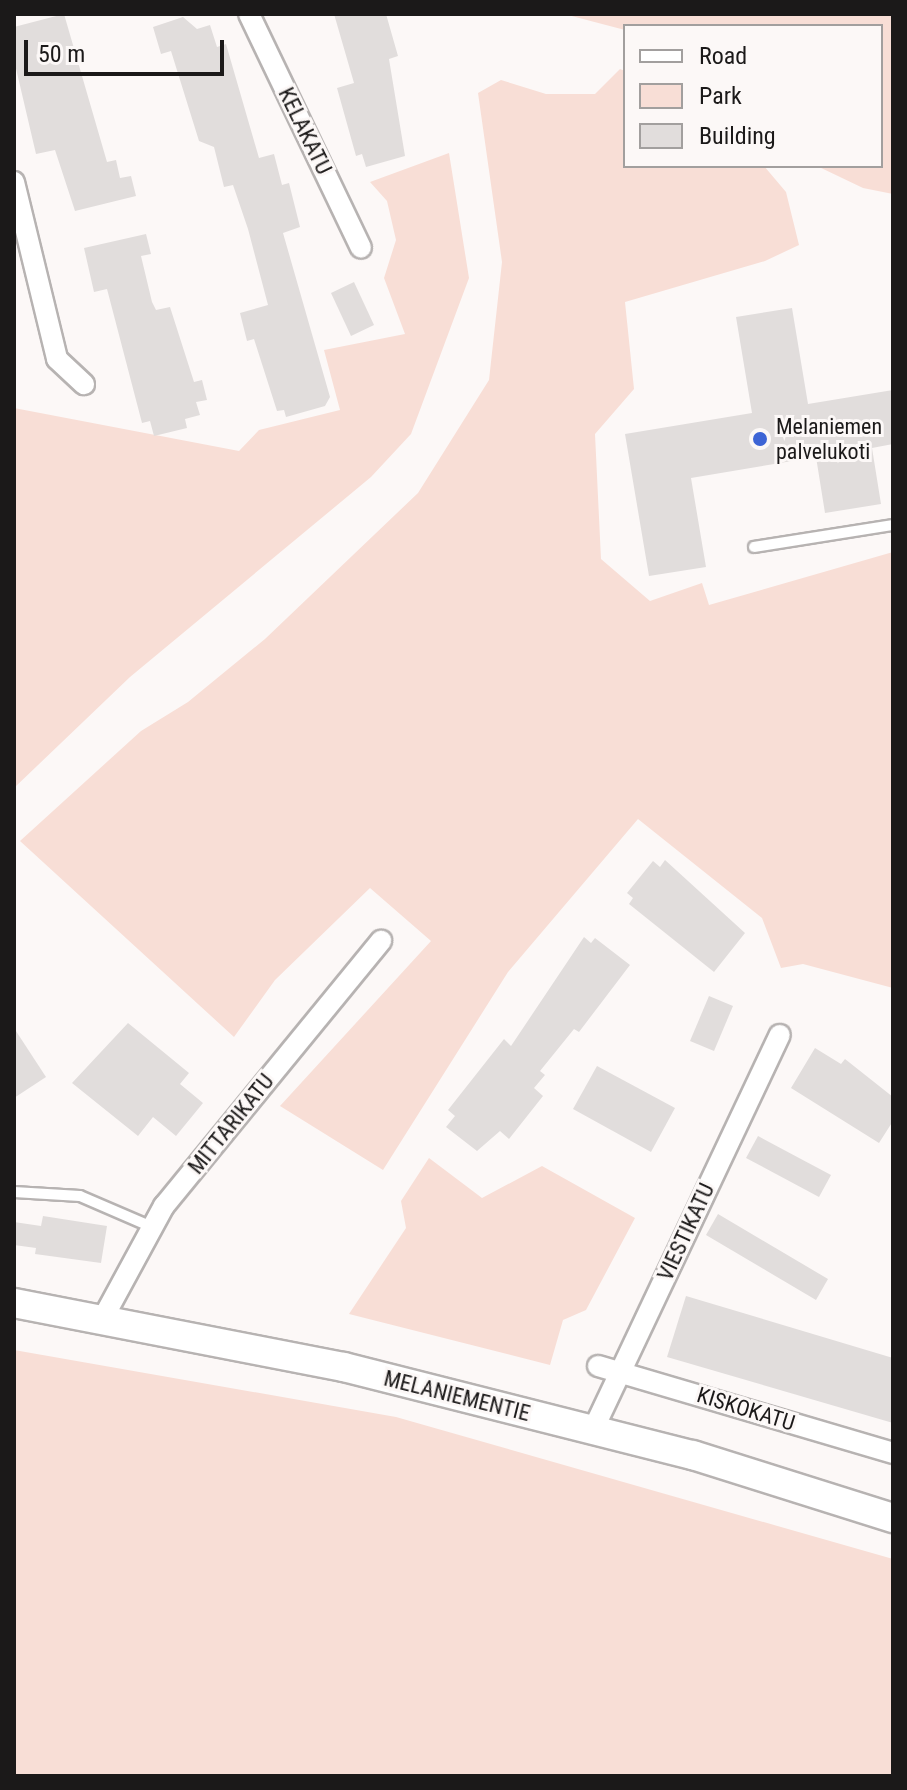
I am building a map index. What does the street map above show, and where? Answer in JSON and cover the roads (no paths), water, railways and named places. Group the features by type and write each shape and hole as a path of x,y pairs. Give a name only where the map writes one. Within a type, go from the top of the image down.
{"main road":[{"name":"MELANIEMENTIE","path":"14,1303 344,1367 593,1430 893,1518"}],"street":[{"name":"KELAKATU","path":"249,14 361,248"},
{"path":"14,182 57,359 84,384"},
{"name":"MITTARIKATU","path":"102,1320 152,1227 381,941"},
{"name":"VIESTIKATU","path":"593,1430 780,1035"},
{"name":"KISKOKATU","path":"598,1366 893,1453"}],"lane":[{"path":"754,547 893,525"},
{"path":"14,1192 80,1196 152,1227"}],"place":[{"name":"Melaniemen palvelukoti","path":"760,439"}]}
